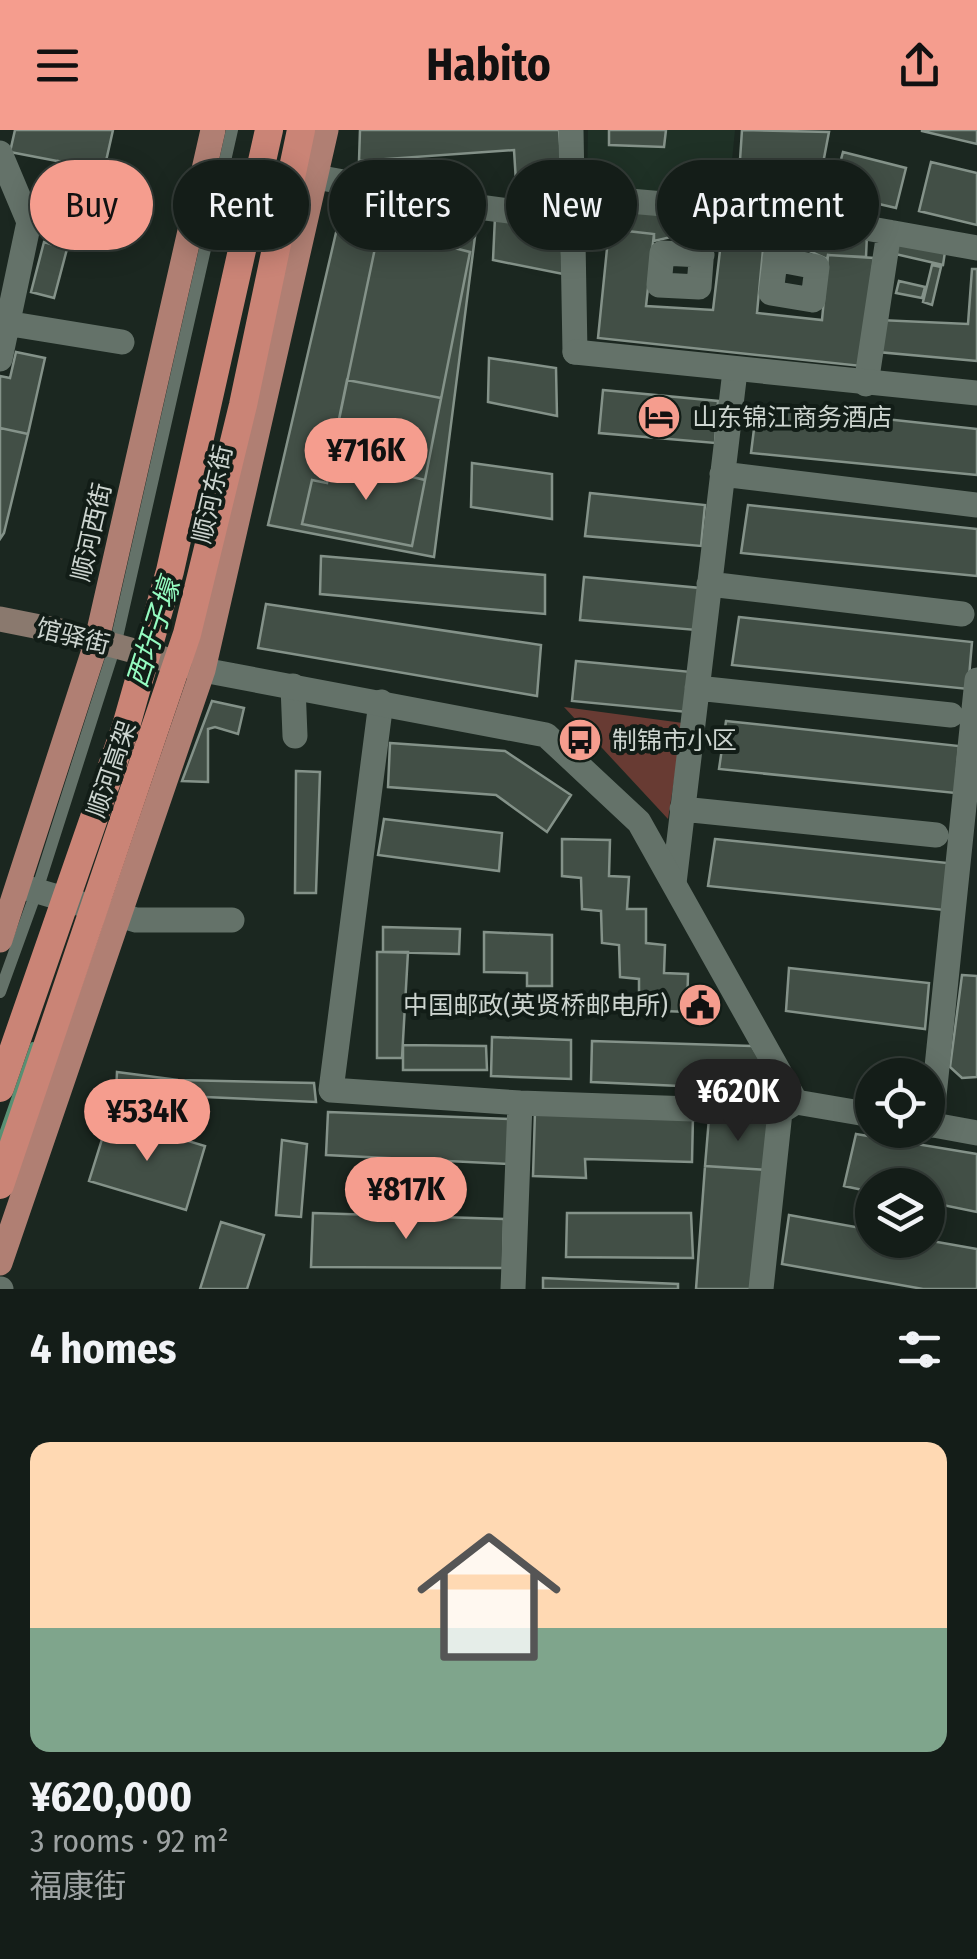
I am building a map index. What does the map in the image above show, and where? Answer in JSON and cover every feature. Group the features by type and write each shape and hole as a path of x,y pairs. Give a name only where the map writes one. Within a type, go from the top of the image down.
{"highway":[{"name":"顺河高架","path":"0,1088 126,726 170,572 270,130"},
{"name":"顺河高架","path":"0,1185 187,634 243,405 301,130"}],"main road":[{"name":"顺河西街","path":"0,940 28,888 106,645 213,130"},
{"name":"顺河东街","path":"0,1263 202,658 326,130"},
{"name":"馆驿街","path":"0,619 106,645 202,658"}],"street":[{"path":"570,130 572,160"},
{"path":"0,153 29,222 4,323 0,359"},
{"path":"316,177 486,208 506,208"},
{"path":"879,230 977,248"},
{"path":"866,384 889,232"},
{"path":"574,250 575,352 977,393"},
{"path":"702,250 702,255"},
{"path":"776,259 777,250"},
{"path":"4,323 122,342"},
{"path":"674,883 735,371"},
{"path":"722,474 977,504"},
{"path":"709,584 962,614"},
{"path":"202,658 293,686 546,736 639,822 788,1107 762,1289"},
{"path":"936,1058 977,680"},
{"path":"293,686 294,736"},
{"path":"697,688 951,715"},
{"path":"381,702 331,1090 520,1102 788,1107 855,1113"},
{"path":"682,809 936,835"},
{"path":"28,888 136,920 232,920"},
{"path":"513,1289 520,1102"},
{"path":"945,1127 977,1133"}],"lane":[{"path":"106,645 232,130"},
{"path":"0,992 28,888"}],"shaded area":[{"path":"588,130 735,130 732,160 657,160 657,193 637,191 637,160 587,160"},
{"path":"564,707 683,723 668,819"}],"building":[{"path":"15,130 113,130 106,160 52,160 10,152"},
{"path":"360,130 559,130 561,160 515,160 514,150 359,160"},
{"path":"609,130 666,130 664,147 609,145"},
{"path":"742,130 829,132 824,160 740,160"},
{"path":"922,130 977,130 977,144 922,131"},
{"path":"843,152 874,160 841,160"},
{"path":"879,161 906,168 896,208 879,204"},
{"path":"931,162 977,173 977,225 919,211"},
{"path":"637,208 657,209 654,241 654,234 637,232"},
{"path":"495,217 506,218 506,250 562,250 563,274 493,260"},
{"path":"637,232 654,234 646,306 713,310 720,250 763,250 757,313 822,320 828,255 874,258 861,366 598,338 607,250 637,250"},
{"path":"894,242 945,252 943,265 891,253"},
{"path":"42,250 67,250 54,298 31,292"},
{"path":"332,250 473,250 434,557 268,525"},
{"path":"375,250 470,252 425,480 331,458"},
{"path":"807,250 866,250 866,257 828,255 827,259"},
{"path":"932,265 941,267 932,305 923,302"},
{"path":"972,269 977,269 977,361 878,352 880,320 968,324"},
{"path":"899,281 925,287 922,298 896,293"},
{"path":"16,352 45,358 28,434 0,428 0,376 10,378"},
{"path":"489,358 556,368 557,416 488,402"},
{"path":"347,380 441,398 425,480 331,458"},
{"name":"山东锦江商务酒店","path":"603,390 718,401 715,443 599,433"},
{"path":"757,405 977,429 977,475 751,453"},
{"path":"0,428 28,434 0,539"},
{"path":"331,458 425,480 412,546 302,524 312,480 327,483"},
{"path":"472,463 552,474 552,519 471,507"},
{"path":"590,493 705,505 701,546 585,536"},
{"path":"748,505 977,529 977,576 741,553"},
{"path":"321,556 545,575 545,614 320,594"},
{"path":"584,577 700,588 696,630 580,620"},
{"path":"266,604 541,645 537,696 258,648"},
{"path":"739,617 972,642 968,689 732,665"},
{"path":"576,661 692,672 687,712 572,701"},
{"path":"212,701 244,708 238,734 215,727 208,729 208,782 182,781"},
{"path":"726,721 959,746 955,793 719,769"},
{"path":"390,743 505,751 571,795 547,832 496,795 388,787"},
{"path":"296,771 320,772 316,893 295,893"},
{"path":"384,819 502,833 499,871 378,855"},
{"path":"562,839 610,840 609,876 629,877 627,909 646,909 646,943 665,945 664,973 688,974 687,1012 639,1010 639,979 620,977 619,945 602,943 601,911 582,909 581,878 562,876"},
{"path":"715,839 948,863 944,910 708,886"},
{"path":"383,927 460,929 459,954 383,952"},
{"path":"484,932 552,935 552,986 527,986 527,973 484,972"},
{"path":"377,952 408,952 402,1058 377,1058"},
{"path":"789,968 929,983 925,1029 786,1011"},
{"path":"962,975 977,976 977,1077 962,1078 950,1067"},
{"path":"492,1037 571,1040 571,1079 491,1076"},
{"path":"592,1041 752,1046 775,1084 770,1090 591,1082"},
{"path":"403,1045 486,1046 487,1070 403,1070"},
{"path":"117,1072 178,1080 314,1083 316,1102 116,1093"},
{"path":"328,1112 509,1119 508,1164 326,1155"},
{"path":"535,1112 693,1116 692,1162 585,1159 586,1178 533,1176"},
{"path":"109,1117 205,1146 186,1210 89,1181"},
{"path":"709,1118 770,1121 766,1170 705,1166"},
{"path":"855,1138 855,1148 941,1148 977,1154 977,1212 945,1205 945,1168 855,1168 855,1188 844,1186"},
{"path":"282,1140 307,1144 301,1217 276,1215"},
{"path":"705,1166 766,1170 754,1289 696,1289"},
{"path":"313,1213 504,1219 503,1268 311,1267"},
{"path":"567,1213 691,1213 693,1258 566,1257"},
{"path":"789,1215 855,1227 855,1258 945,1258 945,1243 977,1249 977,1289 923,1289 782,1264"},
{"path":"221,1222 264,1235 247,1289 200,1289"},
{"path":"543,1278 678,1284 678,1289 543,1289"}],"waterway":[{"name":"西圩子壕","path":"0,1139 33,1045"}],"place":[{"name":"山东锦江商务酒店","path":"659,417"},
{"name":"制锦市小区","path":"580,740"},
{"name":"中国邮政(英贤桥邮电所)","path":"700,1005"}]}
